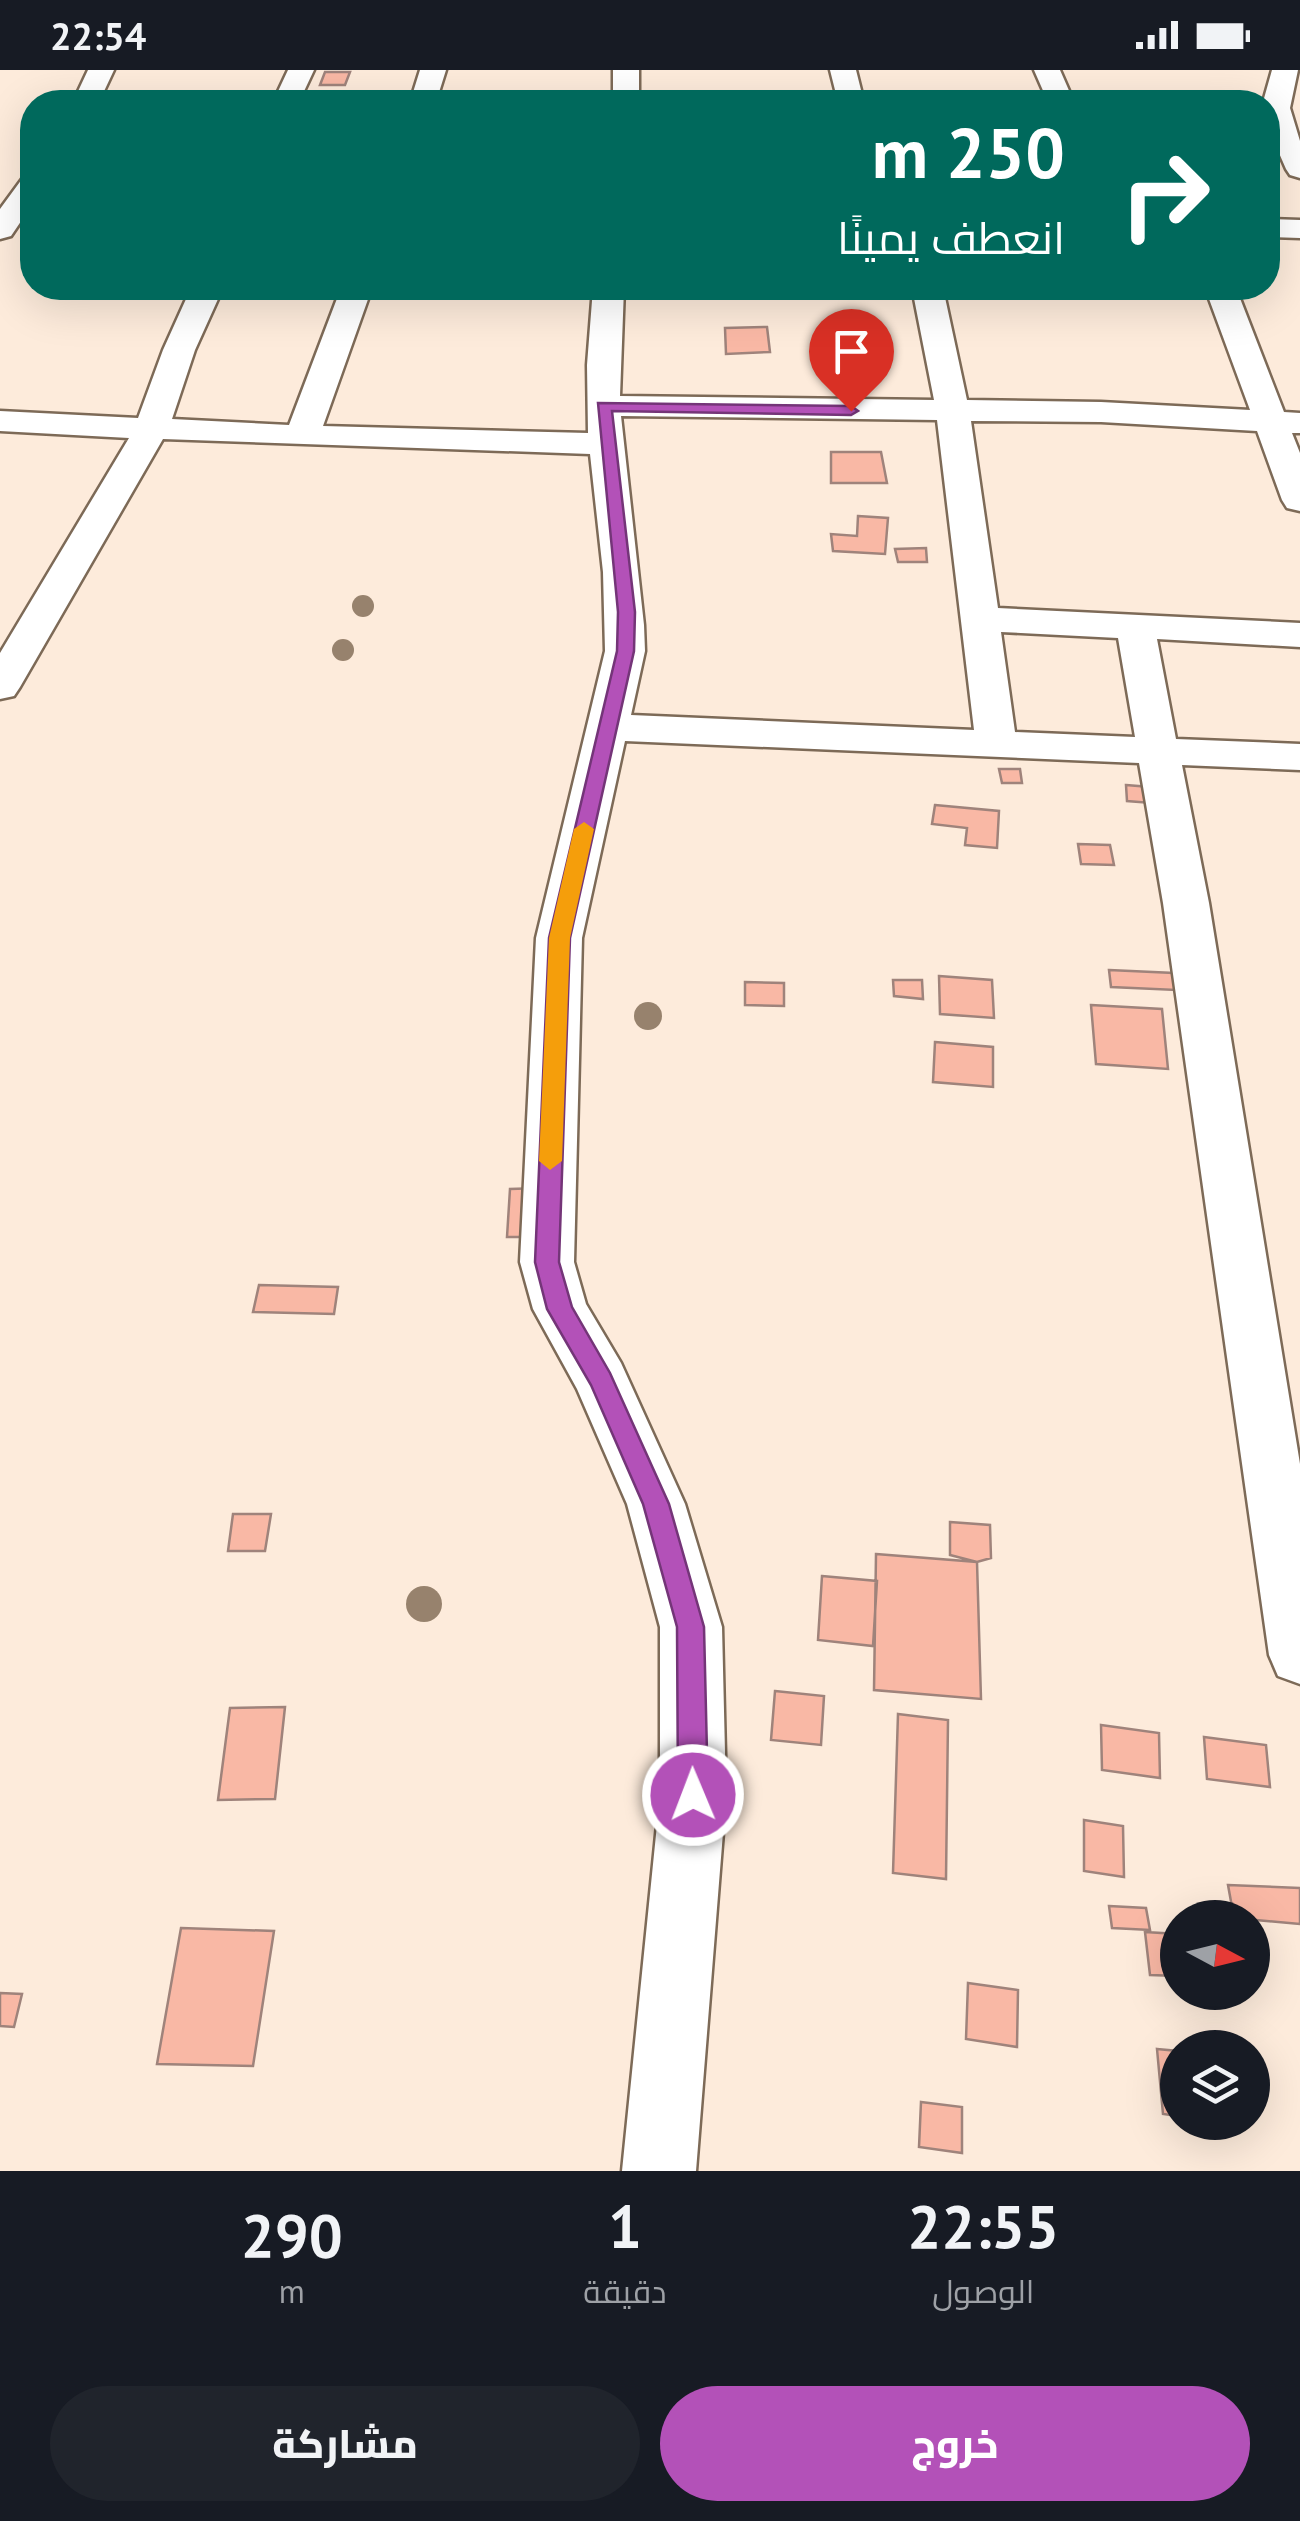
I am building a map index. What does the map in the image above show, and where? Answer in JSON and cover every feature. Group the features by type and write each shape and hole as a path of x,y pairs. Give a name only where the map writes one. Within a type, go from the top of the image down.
{"street":[{"path":"1280,129 1300,170"},
{"path":"0,230 20,202"},
{"path":"0,687 152,430 201,300"},
{"path":"302,436 352,300"},
{"path":"607,300 602,346 605,425 626,612 626,651 560,938 547,1262 560,1309 601,1380 656,1504 690,1627 693,1795 658,2171"},
{"path":"930,300 952,412 996,744"},
{"path":"1226,300 1286,422 1300,500"},
{"path":"0,421 302,436 952,412 1101,412 1286,422"},
{"path":"980,619 1300,635"},
{"path":"1135,626 1214,1076 1300,1655"},
{"path":"607,727 1300,757"}],"building":[{"path":"325,72 350,72 345,85 320,85"},
{"path":"767,327 770,352 726,354 725,328"},
{"path":"831,452 881,452 887,483 831,483"},
{"path":"858,516 888,518 885,554 833,551 831,534 857,536"},
{"path":"926,548 927,562 898,562 895,549"},
{"path":"999,769 1020,769 1022,783 1002,783"},
{"path":"1126,785 1150,787 1151,803 1127,801"},
{"path":"935,805 999,811 997,848 965,845 967,828 932,824"},
{"path":"1078,844 1110,845 1114,865 1081,864"},
{"path":"1109,970 1174,973 1176,990 1111,987"},
{"path":"939,976 992,980 994,1018 940,1014"},
{"path":"893,980 922,980 923,999 894,996"},
{"path":"745,982 784,983 784,1006 745,1005"},
{"path":"1091,1005 1162,1009 1168,1069 1096,1064"},
{"path":"935,1042 993,1047 993,1087 933,1082"},
{"path":"541,1188 540,1237 507,1237 510,1189"},
{"path":"259,1285 338,1287 334,1314 253,1312"},
{"path":"233,1514 271,1514 265,1551 228,1551"},
{"path":"950,1522 990,1525 991,1558 977,1562 950,1555"},
{"path":"876,1554 977,1562 981,1699 874,1690"},
{"path":"822,1576 877,1581 873,1646 818,1640"},
{"path":"775,1691 824,1696 821,1745 771,1740"},
{"path":"285,1707 275,1799 218,1800 230,1708"},
{"path":"898,1714 948,1720 946,1879 893,1873"},
{"path":"1101,1725 1159,1733 1160,1778 1102,1770"},
{"path":"1204,1737 1266,1745 1270,1787 1207,1779"},
{"path":"1084,1820 1123,1826 1124,1877 1084,1871"},
{"path":"1228,1885 1300,1888 1300,1924 1270,1921 1270,1900 1231,1900"},
{"path":"1109,1906 1146,1908 1150,1930 1112,1928"},
{"path":"181,1928 274,1931 253,2066 157,2064"},
{"path":"1145,1932 1160,1933 1160,1975 1150,1975"},
{"path":"968,1983 1018,1990 1017,2047 966,2039"},
{"path":"0,1993 22,1994 14,2027 0,2026"},
{"path":"921,2102 962,2107 962,2153 919,2147"}],"slow traffic":[{"path":"550,1161 560,938 584,829"}],"route":[{"path":"693,1795 690,1627 656,1504 601,1380 560,1309 547,1262 560,938 626,651 618,522 604,406 851,411"}]}
